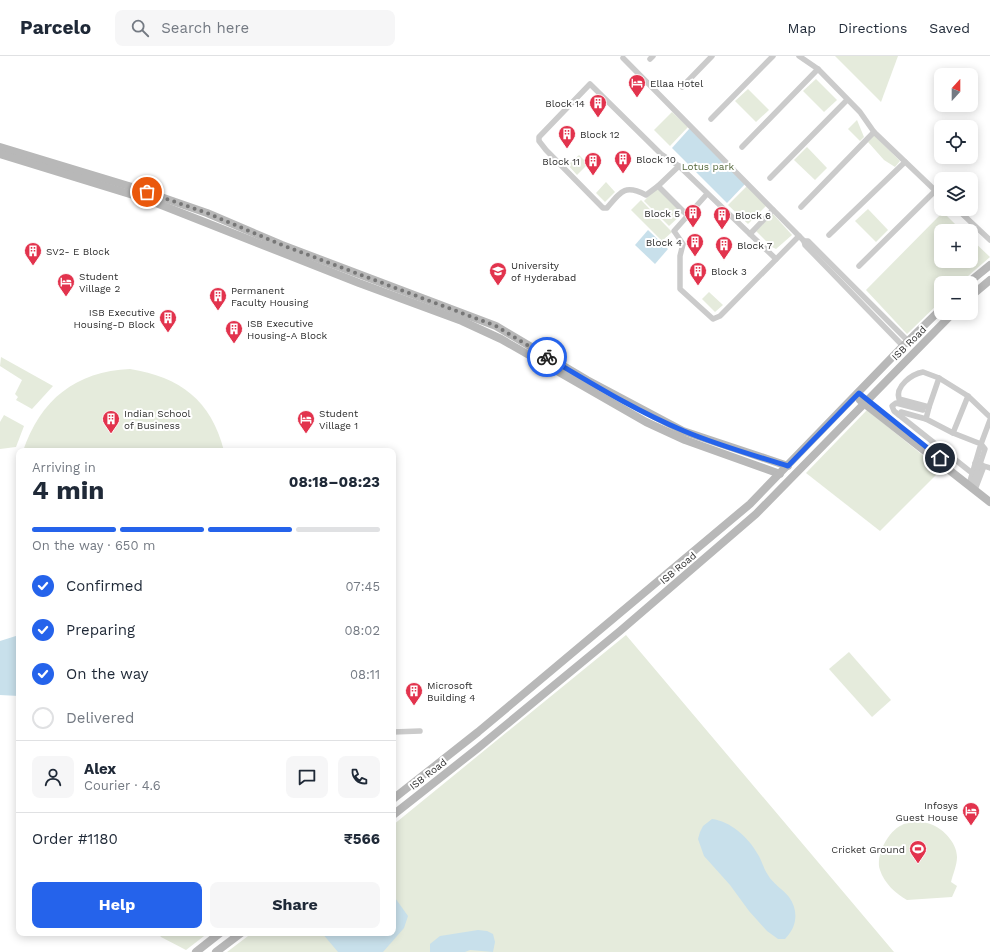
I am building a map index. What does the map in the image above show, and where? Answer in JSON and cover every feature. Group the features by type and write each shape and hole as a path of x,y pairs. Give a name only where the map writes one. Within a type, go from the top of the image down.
{"street":[{"path":"682,87 712,56"},
{"path":"711,119 773,56"},
{"path":"799,56 818,69 860,112 874,132 934,190"},
{"path":"623,58 804,241 805,245 905,344"},
{"path":"742,147 818,69"},
{"path":"679,166 646,195 633,188 627,189 607,208 603,208 538,141 539,136 590,84 662,154 679,166 776,260"},
{"path":"770,178 847,100"},
{"path":"801,207 874,132"},
{"path":"0,146 132,187 199,210 290,248 496,326 587,380 683,431 742,452 788,466"},
{"path":"0,154 146,199 359,283 462,321 501,339 646,422 685,440 780,474"},
{"path":"829,235 905,162"},
{"path":"658,186 687,215"},
{"path":"859,266 934,192"},
{"path":"707,194 674,231 683,244 680,256 680,289 713,319 720,316 799,236"},
{"path":"750,234 773,210"},
{"path":"964,216 990,240 990,246"},
{"path":"977,276 990,265"},
{"path":"978,290 990,280"},
{"name":"ISB Road","path":"396,797 478,732 750,504 934,316"},
{"name":"ISB Road","path":"396,813 478,748 615,635 756,514 946,320"},
{"path":"929,407 899,399 899,390 904,383 923,372 939,378 968,396 990,419 981,446"},
{"path":"926,419 939,378"},
{"path":"857,395 939,459 975,484 990,502"},
{"path":"952,433 968,396"},
{"path":"923,410 894,403 892,408 990,498"},
{"path":"899,415 901,412 926,419 952,433 986,448 975,484"},
{"path":"939,459 975,484"},
{"path":"975,484 980,464"},
{"path":"980,464 990,468"},
{"path":"396,732 420,731"},
{"path":"196,952 216,936"},
{"path":"216,952 237,936"}],"green space":[{"path":"835,56 898,56 881,102"},
{"path":"816,79 837,100 824,112 803,91"},
{"path":"748,89 769,110 756,122 735,101"},
{"path":"672,112 688,127 670,146 654,130"},
{"path":"857,120 864,137 860,141 848,129"},
{"path":"874,135 900,161 895,167 884,160 868,142"},
{"path":"807,147 827,168 815,180 794,160"},
{"path":"579,155 588,164 577,175 568,165"},
{"path":"606,182 615,192 605,202 596,193"},
{"path":"658,186 683,213 669,226 644,201"},
{"path":"747,186 767,205 748,224 728,205"},
{"path":"641,200 672,232 662,241 631,210"},
{"path":"868,209 888,230 876,242 855,221"},
{"path":"773,214 792,235 776,249 756,231"},
{"path":"939,216 947,216 955,224 934,224 934,268 977,268 968,276 934,276 934,308 907,334 866,290"},
{"path":"978,246 990,257 978,267"},
{"path":"709,292 723,305 715,312 702,299"},
{"path":"1,357 53,386 32,409 16,400 18,397 15,394 22,380 0,366"},
{"path":"130,369 164,378 178,385 191,394 202,405 211,418 223,448 24,448 30,433 39,417 50,403 77,382 93,375"},
{"path":"867,410 941,470 880,531 806,473"},
{"path":"4,415 24,426 16,447 0,449 0,422"},
{"path":"626,635 894,952 227,952 248,936 396,936 396,823"},
{"path":"849,652 891,700 872,717 829,669"},
{"name":"Cricket Ground","path":"914,822 927,823 938,827 951,840 957,857 951,882 957,886 952,897 907,900 891,888 884,879 880,870 879,858 884,844 897,828 903,824"},
{"path":"160,936 204,936 186,950"}],"water":[{"name":"Lotus park","path":"690,128 745,184 727,203 672,148"},
{"path":"648,230 668,249 655,264 635,245"},
{"path":"16,636 16,696 0,695 0,641"},
{"path":"712,819 719,820 732,826 749,841 759,856 770,878 789,897 794,908 795,919 792,929 785,939 778,939 767,931 749,911 730,885 704,856 698,839 703,826"},
{"path":"396,899 408,916 404,928 383,952 338,952 325,936 396,936"},
{"path":"478,930 487,931 493,934 495,942 493,952 470,950 465,952 430,952 430,944 440,936"}],"way so far":[{"path":"147,192 207,213 282,245 496,326 547,357"}],"place":[{"name":"Ellaa Hotel","path":"637,98"},
{"name":"Block 14","path":"598,118"},
{"name":"Block 12","path":"567,149"},
{"name":"Block 10","path":"623,174"},
{"name":"Block 11","path":"593,176"},
{"name":"Block 5","path":"693,228"},
{"name":"Block 6","path":"722,230"},
{"name":"Block 4","path":"695,257"},
{"name":"Block 7","path":"724,260"},
{"name":"SV2- E Block","path":"33,266"},
{"name":"University of Hyderabad","path":"498,286"},
{"name":"Block 3","path":"698,286"},
{"name":"Student Village 2","path":"66,297"},
{"name":"Permanent Faculty Housing","path":"218,311"},
{"name":"ISB Executive Housing-D Block","path":"168,333"},
{"name":"ISB Executive Housing-A Block","path":"234,344"},
{"name":"Indian School of Business","path":"111,434"},
{"name":"Student Village 1","path":"306,434"},
{"name":"Microsoft Building 4","path":"414,706"},
{"name":"Infosys Guest House","path":"971,826"},
{"name":"Cricket Ground","path":"918,864"}],"route":[{"path":"547,357 647,413 683,431 742,452 788,466 859,393 940,458"}]}
